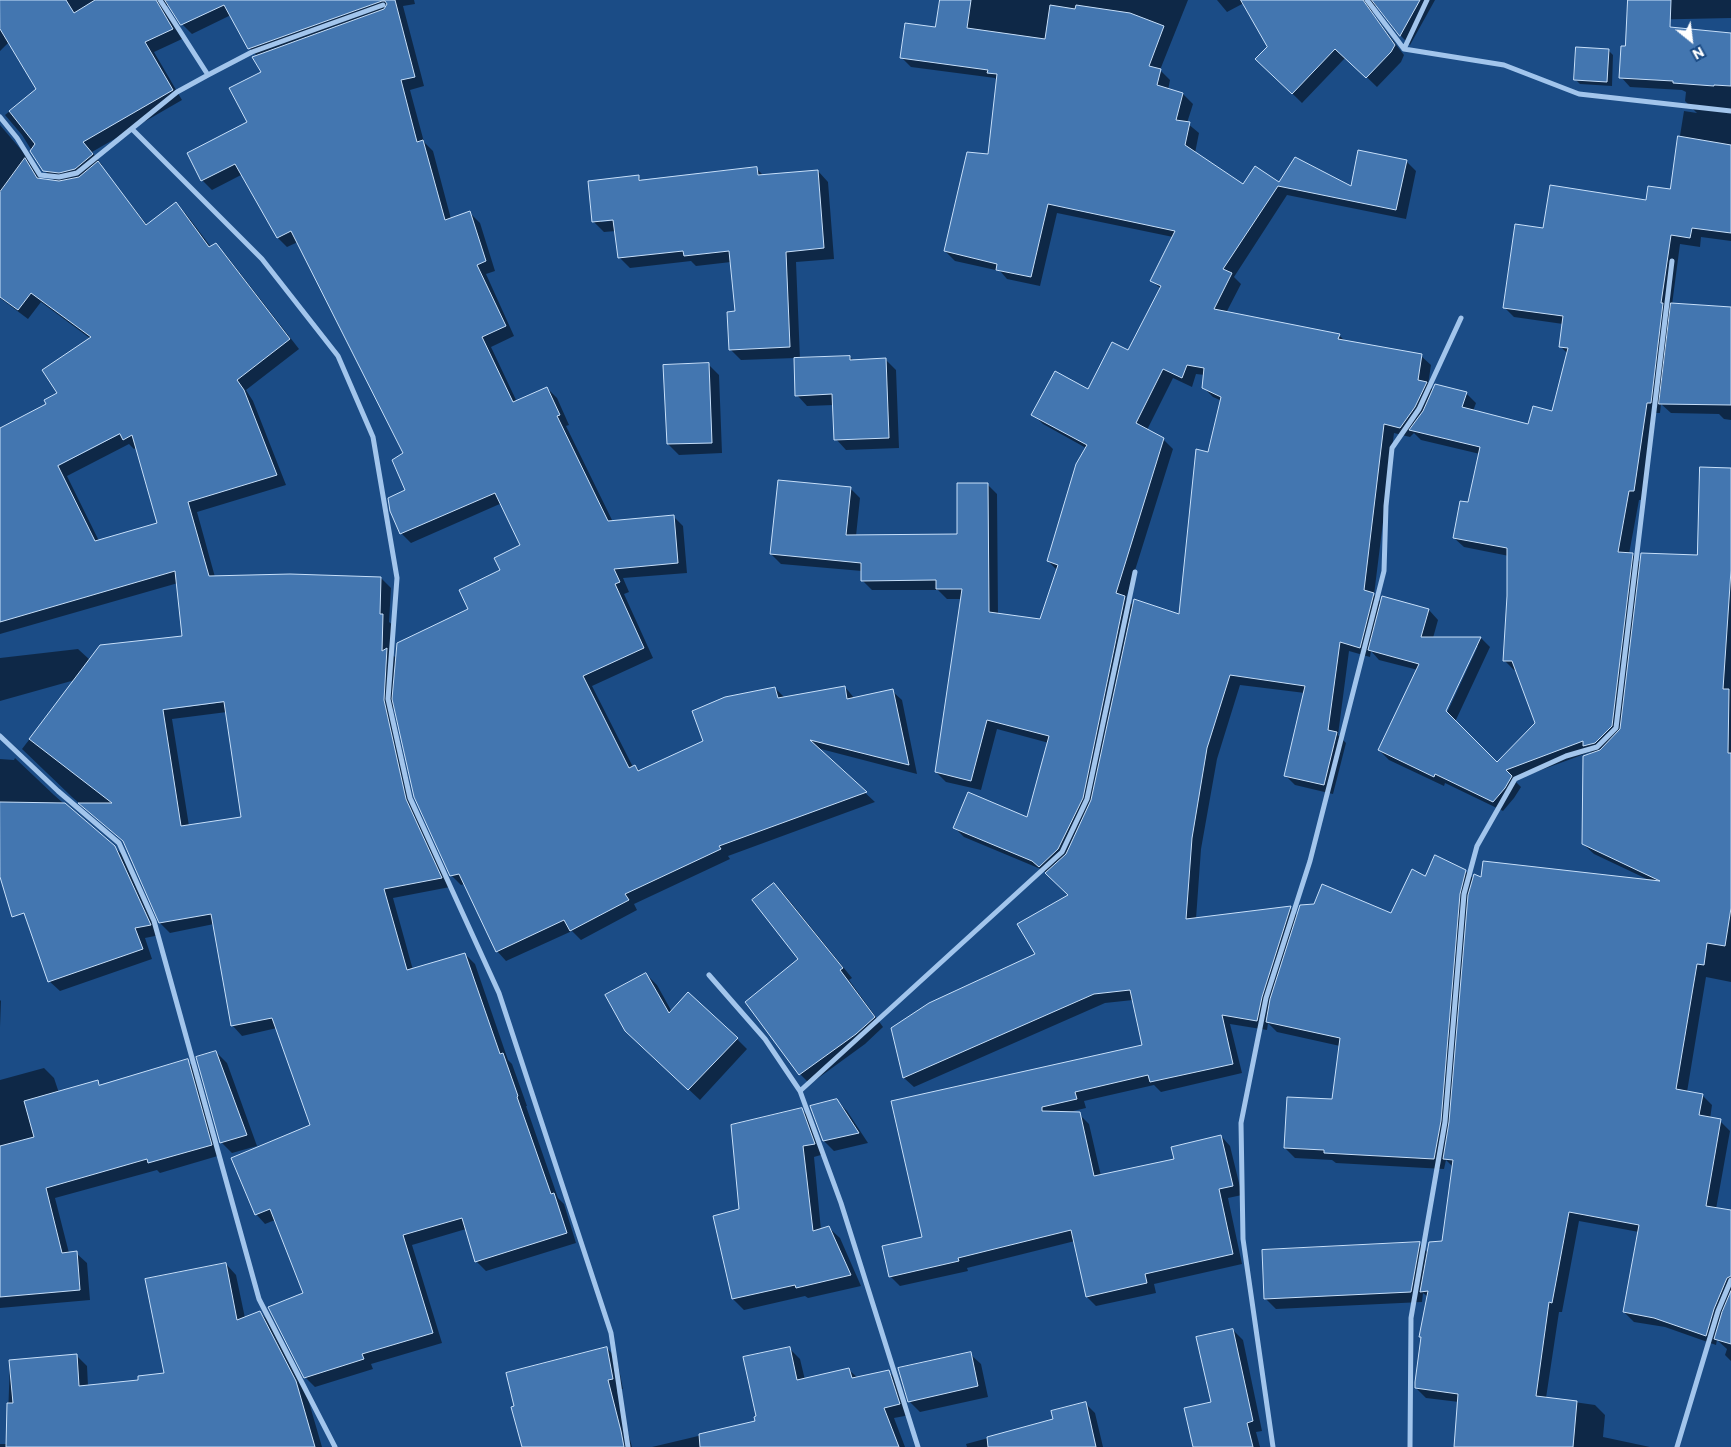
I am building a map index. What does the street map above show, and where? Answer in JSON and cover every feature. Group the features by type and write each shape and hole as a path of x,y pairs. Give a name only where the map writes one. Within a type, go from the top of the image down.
{"street":[{"path":"160,0 208,75"},
{"path":"1367,0 1404,49 1504,65 1579,94 1731,111"},
{"path":"1404,49 1427,0"},
{"path":"0,117 17,138 40,175 59,177 77,173 177,92 208,75 252,52 384,6"},
{"path":"132,129 268,266 338,356 373,437 397,578 388,699 410,798 499,992 612,1333 628,1447"},
{"path":"1410,1447 1411,1318 1445,1122 1464,894 1477,846 1515,780 1566,756 1597,747 1616,728 1672,262"},
{"path":"1273,1447 1243,1239 1241,1123 1266,998 1310,861 1384,571 1386,506 1392,448 1419,409 1461,318"},
{"path":"800,1091 1062,852 1087,799 1135,572"},
{"path":"0,736 58,791 120,843 154,921 259,1298 335,1447"},
{"path":"709,975 765,1040 800,1091 841,1203 918,1447"},
{"path":"1677,1447 1718,1311 1731,1280"}],"building":[{"path":"0,0 66,0 74,13 95,0 156,0 173,29 145,42 173,90 83,142 93,154 75,169 59,173 43,171 30,151 35,144 9,111 36,89 0,29"},
{"path":"165,0 395,0 415,77 401,80 417,142 423,140 445,220 470,211 486,261 477,265 506,326 482,337 513,402 547,387 560,415 557,416 608,521 674,515 678,563 614,569 620,582 615,584 644,648 583,676 629,768 635,765 638,771 703,741 692,711 725,697 775,687 778,698 845,686 847,699 893,689 909,765 810,740 867,792 719,846 721,849 625,894 629,900 570,931 564,920 496,952 459,874 450,876 414,797 392,699 397,643 468,609 459,590 500,570 494,558 520,545 495,493 400,534 390,511 388,498 405,490 392,460 403,453 291,231 277,238 235,164 201,181 187,153 247,122 229,88 261,72 252,57 384,9 387,4 385,1 382,1 248,49 224,5 181,25"},
{"path":"940,0 971,0 967,28 1045,39 1050,5 1075,9 1076,5 1130,13 1164,26 1149,66 1161,69 1157,85 1183,93 1176,120 1190,122 1185,145 1243,184 1255,166 1279,182 1295,157 1351,186 1358,150 1407,160 1396,210 1278,186 1223,269 1232,273 1214,309 1340,334 1338,339 1422,354 1418,380 1427,382 1415,407 1400,428 1384,424 1364,590 1374,593 1360,648 1340,642 1328,730 1337,732 1324,785 1284,776 1305,686 1230,675 1207,748 1192,838 1186,919 1291,906 1262,997 1257,1021 1222,1015 1233,1064 1150,1082 1148,1075 1075,1092 1077,1099 1042,1107 1042,1111 1080,1112 1094,1176 1174,1159 1171,1147 1221,1135 1233,1186 1219,1189 1233,1254 1145,1274 1147,1283 1086,1297 1071,1230 958,1258 959,1261 889,1277 882,1246 922,1237 891,1101 1142,1045 1130,990 1094,994 903,1078 891,1028 929,1003 1035,954 1017,924 1068,895 1045,873 1066,854 1091,800 1134,599 1179,614 1196,449 1208,452 1221,397 1202,388 1204,368 1187,365 1182,378 1163,369 1136,423 1164,438 1116,593 1125,596 1083,798 1058,849 1039,867 1032,861 953,828 968,792 1027,817 1049,736 987,720 971,781 935,772 962,589 936,589 936,580 861,581 861,563 770,554 778,480 851,487 846,535 957,534 957,483 988,483 989,612 1040,619 1058,565 1047,561 1076,464 1087,445 1031,415 1055,371 1088,389 1112,342 1128,350 1161,286 1150,281 1175,231 1048,204 1031,277 996,270 997,264 944,251 967,152 988,154 997,74 987,73 988,70 900,58 905,23 935,27"},
{"path":"1241,0 1363,0 1395,45 1391,52 1366,78 1335,49 1292,94 1255,59 1267,47"},
{"path":"1372,0 1420,0 1400,36"},
{"path":"1628,0 1671,0 1670,27 1731,33 1731,86 1619,78 1621,46 1625,46"},
{"path":"1576,47 1609,49 1607,82 1574,80"},
{"path":"1678,136 1731,145 1731,233 1692,228 1690,238 1671,235 1661,303 1663,303 1651,403 1647,403 1634,491 1629,491 1618,552 1633,553 1612,726 1595,743 1583,746 1583,741 1506,770 1512,776 1493,802 1435,774 1434,777 1378,750 1419,664 1368,650 1382,596 1429,609 1421,637 1481,637 1446,711 1497,762 1535,723 1512,661 1503,661 1507,596 1507,548 1453,538 1460,501 1468,502 1480,447 1409,430 1423,411 1435,384 1467,392 1462,407 1528,424 1533,406 1552,411 1568,348 1559,347 1563,316 1503,308 1515,224 1543,228 1550,185 1646,200 1648,186 1670,189"},
{"path":"25,158 37,178 59,181 79,177 98,161 146,225 176,202 209,247 216,243 290,339 237,380 244,390 277,475 188,502 209,576 290,574 381,577 382,651 387,648 384,700 406,799 442,878 384,889 407,970 465,953 500,1054 503,1053 551,1194 554,1193 567,1233 475,1262 462,1218 403,1235 433,1333 362,1354 364,1359 304,1378 268,1307 303,1293 270,1209 255,1215 231,1158 310,1125 272,1018 231,1026 211,914 159,923 123,841 78,803 112,803 29,739 100,645 182,636 175,571 0,622 0,428 46,404 44,400 57,393 42,370 91,337 31,293 18,310 0,297 0,192","holes":["120,434 123,440 132,435 157,523 95,541 58,466","224,702 241,817 181,826 163,710"]},
{"path":"757,167 758,175 818,170 824,248 786,252 790,347 729,350 727,312 735,311 729,251 684,256 683,251 618,258 613,220 592,222 588,181 639,175 639,180"},
{"path":"1671,303 1731,307 1731,405 1659,404"},
{"path":"850,356 850,360 886,358 889,438 834,440 832,394 795,396 794,358"},
{"path":"709,363 712,443 667,444 663,365"},
{"path":"1700,467 1731,468 1731,570 1723,689 1729,689 1728,753 1731,753 1731,908 1725,946 1707,943 1704,965 1697,964 1676,1089 1703,1094 1699,1115 1721,1119 1706,1206 1731,1210 1731,1276 1727,1278 1714,1309 1706,1336 1654,1318 1623,1312 1639,1225 1569,1212 1552,1303 1549,1302 1536,1396 1577,1401 1573,1447 1454,1447 1458,1394 1415,1388 1415,1382 1421,1337 1419,1337 1428,1291 1420,1292 1429,1242 1442,1241 1453,1160 1443,1159 1449,1122 1468,895 1474,874 1481,877 1483,861 1660,881 1582,844 1583,756 1600,750 1620,729 1641,553 1697,555"},
{"path":"0,802 65,803 115,846 151,925 135,928 143,949 48,982 24,913 12,917 0,877"},
{"path":"1435,855 1466,870 1460,894 1441,1121 1434,1159 1324,1153 1324,1150 1284,1148 1287,1097 1332,1099 1340,1038 1266,1022 1270,999 1300,905 1314,904 1322,884 1391,913 1412,869 1425,876"},
{"path":"774,883 843,968 840,970 875,1017 856,1034 799,1075 745,1002 798,959 752,900"},
{"path":"646,973 669,1013 688,992 738,1038 688,1090 625,1031 605,995"},
{"path":"216,1051 247,1135 220,1143 196,1057"},
{"path":"188,1059 212,1145 148,1163 147,1159 46,1188 62,1253 77,1251 80,1290 0,1297 0,1146 34,1137 24,1101 98,1080 99,1085"},
{"path":"837,1099 859,1133 823,1141 810,1106"},
{"path":"802,1108 815,1144 803,1146 813,1231 829,1226 851,1275 796,1288 795,1285 732,1299 713,1216 739,1209 731,1125"},
{"path":"1420,1242 1411,1292 1264,1299 1262,1250"},
{"path":"226,1263 237,1320 260,1311 296,1381 315,1447 6,1447 7,1403 13,1403 9,1360 77,1354 79,1386 138,1380 138,1376 164,1373 145,1279"},
{"path":"1731,1291 1731,1344 1714,1339"},
{"path":"1233,1329 1253,1421 1247,1423 1253,1447 1193,1447 1184,1408 1211,1402 1196,1337"},
{"path":"607,1347 613,1379 608,1380 624,1447 522,1447 511,1407 514,1406 506,1373"},
{"path":"790,1347 797,1380 849,1368 852,1378 889,1370 900,1404 884,1408 899,1447 700,1447 699,1434 755,1421 754,1417 756,1416 743,1357"},
{"path":"971,1352 978,1386 908,1402 898,1368"},
{"path":"1086,1402 1096,1447 988,1447 987,1437 1053,1419 1051,1411"}]}
